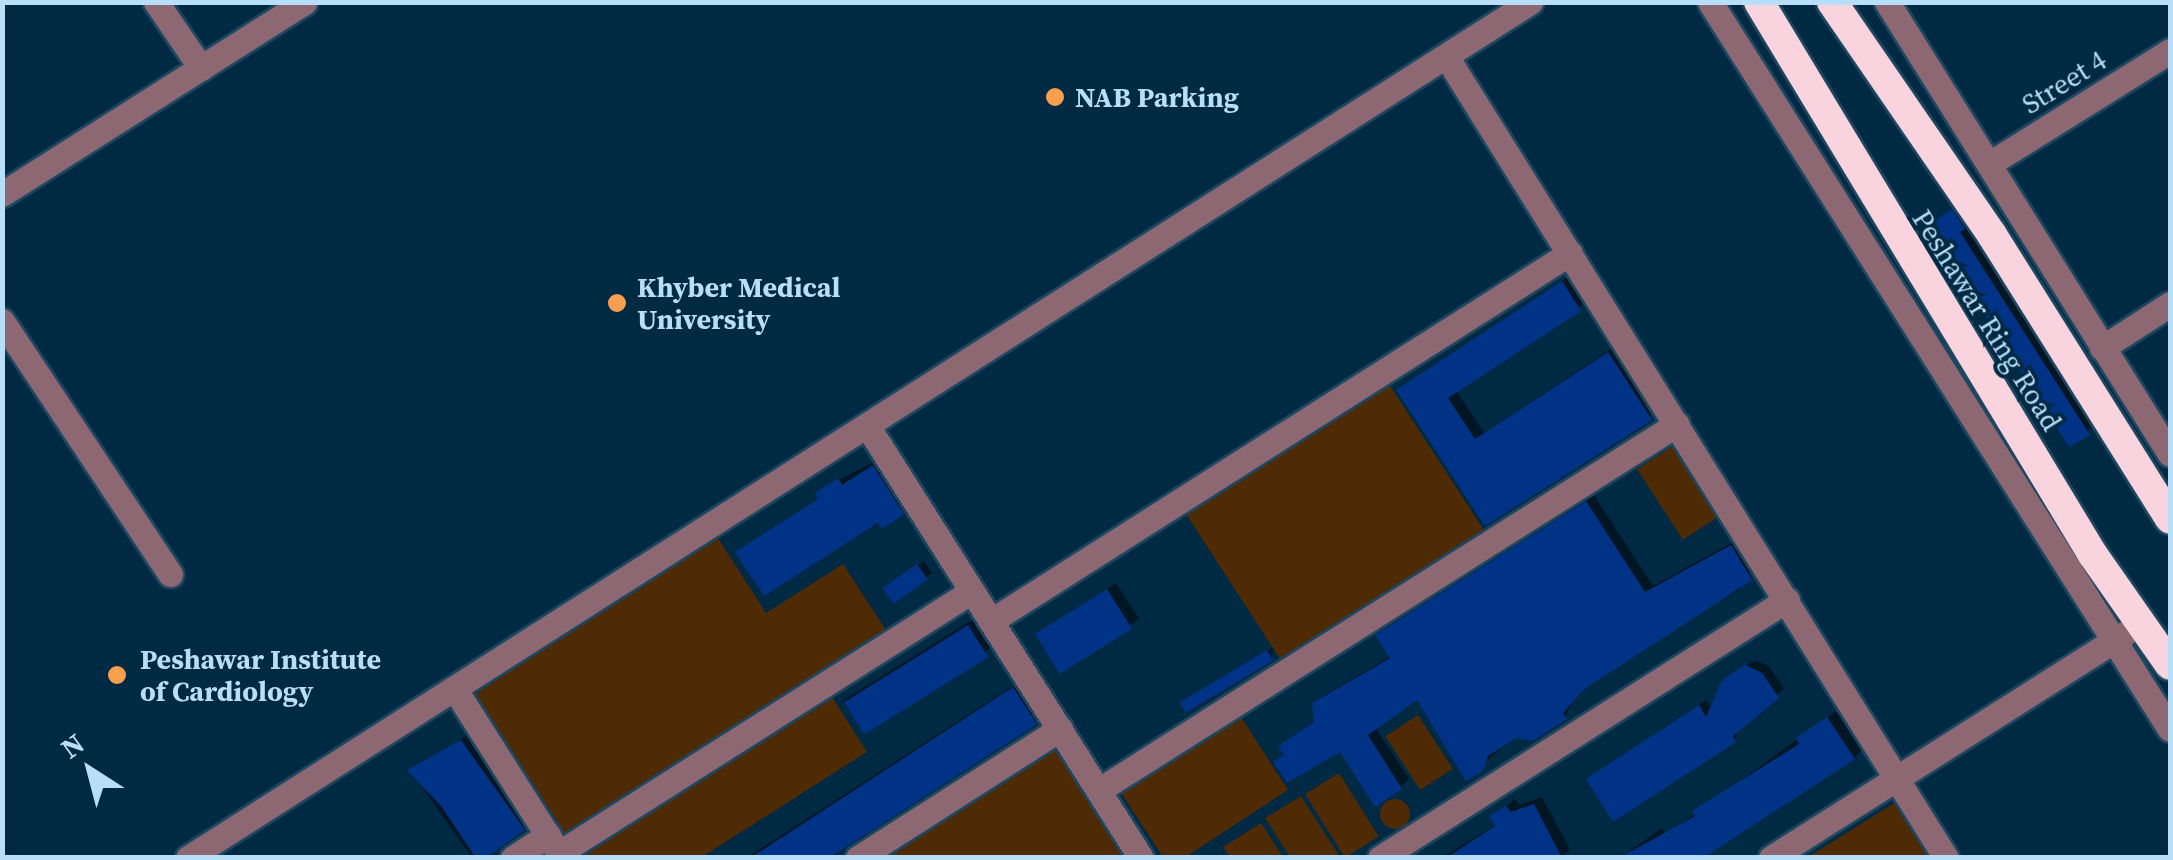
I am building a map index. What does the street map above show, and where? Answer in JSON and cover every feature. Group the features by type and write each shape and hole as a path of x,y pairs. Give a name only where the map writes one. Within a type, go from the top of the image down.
{"highway":[{"name":"Peshawar Ring Road","path":"1759,2 1894,233 2170,665"},
{"name":"Peshawar Ring Road","path":"1832,2 1992,235 2170,519"}],"street":[{"path":"156,2 201,68"},
{"path":"2,194 304,2"},
{"path":"194,856 1530,2"},
{"path":"1710,2 2170,730"},
{"path":"1887,2 2170,454"},
{"name":"Street 4","path":"1989,164 2170,51"},
{"path":"1446,56 1946,858"},
{"path":"991,621 1570,253"},
{"path":"2102,348 2170,304"},
{"path":"2,321 170,574"},
{"path":"1098,790 1677,424"},
{"path":"868,427 1141,858"},
{"path":"513,858 556,849 972,591"},
{"path":"1380,858 1788,600"},
{"path":"1770,858 2142,624"},
{"path":"456,691 556,849"},
{"path":"858,858 1060,730"}],"shaded area":[{"path":"1387,381 1484,531 1282,662 1185,512"},
{"path":"1679,442 1725,512 1683,540 1637,469"},
{"path":"718,538 766,613 843,564 886,630 566,835 475,694"},
{"path":"829,692 867,752 702,857 581,858"},
{"path":"1238,712 1288,790 1184,858 1163,857 1119,790"},
{"path":"1418,715 1453,769 1420,790 1385,736"},
{"path":"1056,744 1129,858 879,858"},
{"path":"1339,773 1379,837 1345,858 1305,794"},
{"path":"1301,796 1340,857 1290,857 1265,818"},
{"path":"1395,799 1406,803 1410,814 1406,825 1395,829 1384,825 1380,814 1384,803"},
{"path":"1894,803 1929,857 1808,857"},
{"path":"1261,823 1283,857 1230,857 1223,847"}],"building":[{"path":"1952,209 1965,229 1960,232 2090,435 2069,447 1940,245 1932,252 1919,231"},
{"path":"1562,281 1581,311 1448,398 1475,439 1608,352 1652,420 1485,526 1396,390"},
{"path":"873,465 904,514 882,529 878,523 764,596 735,552 818,499 815,493 838,478 842,485"},
{"path":"1586,501 1645,592 1731,545 1752,580 1583,690 1563,713 1567,719 1533,741 1516,738 1488,756 1483,771 1466,781 1417,700 1368,735 1402,789 1375,807 1340,752 1287,783 1273,762 1284,755 1278,746 1314,722 1312,703 1390,658 1375,635"},
{"path":"917,564 928,580 893,604 883,588"},
{"path":"1107,589 1132,629 1060,674 1035,634"},
{"path":"968,625 988,657 864,735 844,702"},
{"path":"1267,650 1273,660 1186,713 1180,703"},
{"path":"1745,665 1762,673 1779,698 1733,736 1736,742 1613,822 1586,779 1699,705 1706,717 1722,680"},
{"path":"1013,687 1037,724 829,858 750,858"},
{"path":"1827,717 1855,759 1703,858 1619,858 1695,816 1692,811 1799,744 1796,738"},
{"path":"461,740 525,830 485,858 476,858 441,806 407,770"},
{"path":"1534,804 1562,858 1446,858 1495,826 1489,816 1506,806 1511,812"}],"place":[{"name":"NAB Parking","path":"1055,97"},
{"name":"Khyber Medical University","path":"617,303"},
{"name":"Peshawar Institute of Cardiology","path":"117,675"}]}
